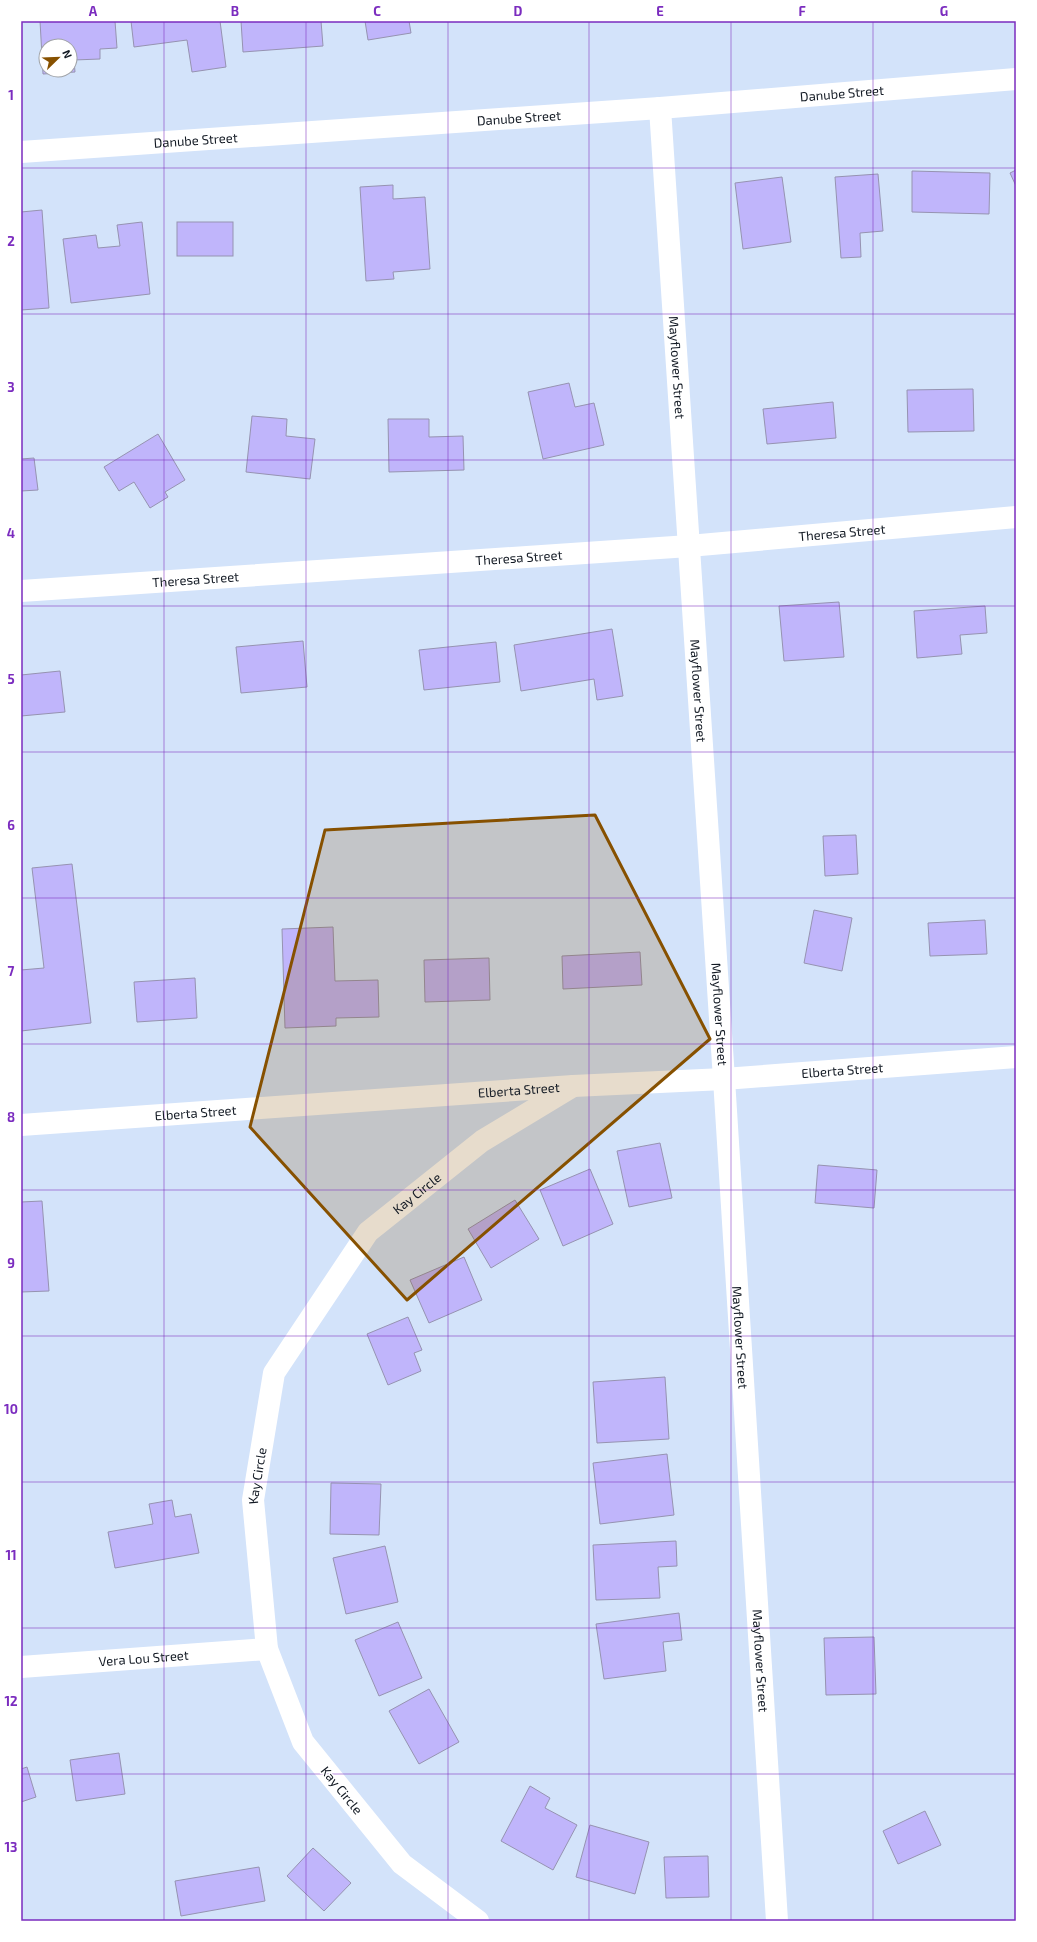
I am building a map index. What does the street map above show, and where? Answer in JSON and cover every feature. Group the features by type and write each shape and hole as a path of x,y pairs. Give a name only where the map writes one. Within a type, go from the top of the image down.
{"street":[{"name":"Danube Street","path":"21,152 660,108 1016,80"},
{"name":"Mayflower Street","path":"660,108 724,1079 777,1921"},
{"name":"Theresa Street","path":"21,591 689,546 1016,517"},
{"name":"Elberta Street","path":"21,1125 573,1086 724,1079 1016,1057"},
{"name":"Kay Circle","path":"478,1921 402,1864 303,1742 267,1649 253,1500 274,1373 315,1314 368,1232 482,1141 573,1086"},
{"name":"Vera Lou Street","path":"21,1667 267,1649"}],"highlighted area":[{"path":"595,815 710,1039 407,1300 250,1127 325,830"}],"building":[{"path":"40,21 115,21 117,48 100,49 100,59 78,60 78,38 41,38"},
{"path":"131,21 220,21 226,67 192,72 187,40 134,47"},
{"path":"241,21 321,21 323,46 243,52"},
{"path":"365,21 409,21 411,33 368,40"},
{"path":"1016,170 1016,186 1010,173"},
{"path":"912,171 990,173 989,214 912,212"},
{"path":"878,174 883,231 860,233 861,257 841,258 835,177"},
{"path":"782,177 791,242 743,249 735,183"},
{"path":"393,185 393,199 425,197 430,269 393,272 394,279 366,281 360,187"},
{"path":"42,210 49,308 21,310 21,212"},
{"path":"142,222 150,294 71,303 63,239 96,235 98,248 120,246 117,225"},
{"path":"177,222 233,222 233,256 177,256"},
{"path":"569,383 575,407 594,403 604,445 543,459 528,392"},
{"path":"973,389 974,431 908,432 907,390"},
{"path":"833,402 836,438 767,444 763,409"},
{"path":"252,416 287,419 286,436 315,439 310,479 246,472"},
{"path":"388,419 429,419 429,437 463,436 464,470 389,472"},
{"path":"158,434 185,480 165,492 168,497 150,508 134,482 119,491 104,467"},
{"path":"34,458 38,490 21,491 21,459"},
{"path":"839,602 844,657 784,661 779,606"},
{"path":"985,606 987,633 960,635 962,654 917,658 914,611"},
{"path":"612,629 623,696 597,700 594,679 521,691 514,645"},
{"path":"303,641 307,687 241,693 236,647"},
{"path":"496,642 500,682 424,690 419,650"},
{"path":"60,671 65,712 21,716 21,675"},
{"path":"856,835 858,874 825,876 823,836"},
{"path":"72,864 91,1023 21,1031 21,970 44,968 32,868"},
{"path":"814,910 852,918 842,971 804,963"},
{"path":"985,920 987,954 930,956 928,923"},
{"path":"333,927 335,981 378,980 379,1017 336,1018 336,1026 285,1028 282,929"},
{"path":"640,952 642,985 563,989 562,956"},
{"path":"489,958 490,1000 425,1002 424,960"},
{"path":"195,978 197,1018 137,1022 134,982"},
{"path":"660,1143 672,1198 629,1207 617,1151"},
{"path":"818,1165 877,1170 874,1208 815,1203"},
{"path":"590,1169 613,1224 563,1246 540,1190"},
{"path":"515,1200 539,1239 491,1268 468,1229"},
{"path":"42,1201 49,1291 21,1292 21,1202"},
{"path":"464,1257 482,1300 429,1323 410,1280"},
{"path":"408,1317 422,1350 414,1353 421,1371 388,1385 367,1334"},
{"path":"665,1377 669,1439 597,1443 593,1382"},
{"path":"667,1454 674,1515 600,1524 593,1463"},
{"path":"331,1483 381,1484 379,1535 330,1534"},
{"path":"172,1500 175,1517 191,1514 199,1553 115,1568 108,1532 153,1524 149,1504"},
{"path":"676,1541 677,1566 658,1567 660,1598 596,1600 593,1545"},
{"path":"385,1546 398,1602 346,1614 333,1558"},
{"path":"679,1613 682,1640 663,1642 666,1671 604,1679 596,1624"},
{"path":"398,1622 422,1678 379,1696 355,1640"},
{"path":"874,1637 876,1694 826,1695 824,1638"},
{"path":"429,1689 459,1742 419,1764 389,1711"},
{"path":"119,1753 125,1794 76,1801 70,1760"},
{"path":"27,1767 36,1797 21,1802 21,1769"},
{"path":"530,1786 550,1798 545,1808 577,1825 553,1870 501,1841"},
{"path":"925,1811 941,1845 898,1864 883,1831"},
{"path":"590,1825 649,1842 635,1894 576,1877"},
{"path":"313,1848 351,1883 324,1911 287,1876"},
{"path":"708,1856 709,1897 666,1898 664,1857"},
{"path":"259,1867 265,1901 181,1916 175,1881"}]}
